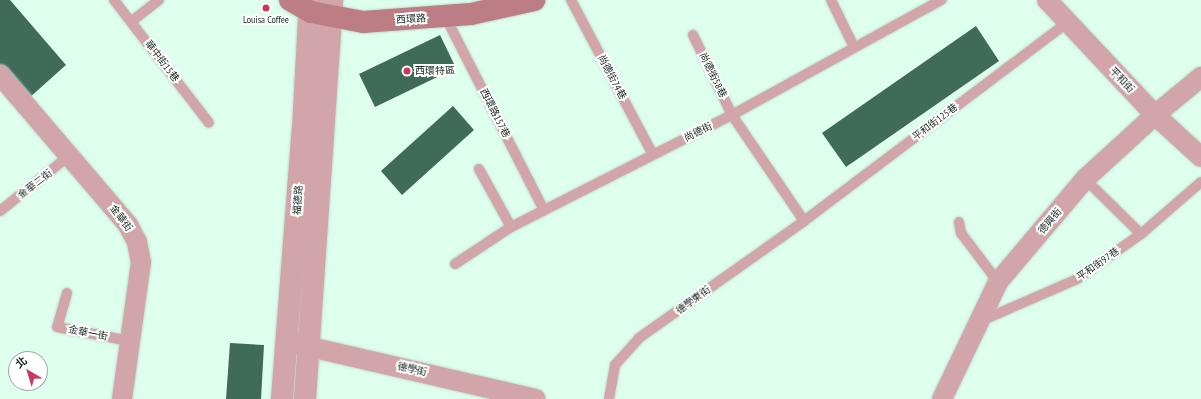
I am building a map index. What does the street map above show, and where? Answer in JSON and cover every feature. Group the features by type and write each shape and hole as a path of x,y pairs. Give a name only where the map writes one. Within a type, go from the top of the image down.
{"main road":[{"name":"西環路","path":"290,0 321,7 363,22 470,14 534,0"}],"street":[{"name":"平和街","path":"1047,0 1066,23 1155,115 1201,157"},
{"name":"福德路","path":"282,399 321,7"},
{"name":"福德路","path":"305,399 310,345 321,7"},
{"name":"金華街","path":"0,75 128,225 137,242 141,262 122,399"},
{"name":"德興街","path":"942,399 998,282 1085,178 1155,115 1201,77"},
{"name":"德學街","path":"287,342 310,345 536,399"}],"lane":[{"name":"華中街15巷","path":"114,0 132,21 209,123"},
{"path":"132,21 159,0"},
{"name":"尚德街74巷","path":"571,0 653,155"},
{"path":"831,0 854,46"},
{"name":"尚德街","path":"455,264 511,227 732,115 854,46 941,0"},
{"name":"西環路157巷","path":"445,16 544,210"},
{"name":"平和街125巷","path":"804,221 1066,23"},
{"name":"尚德街58巷","path":"693,35 732,115 804,221"},
{"name":"金華二街","path":"0,211 69,156"},
{"path":"479,169 511,227"},
{"path":"1085,178 1140,234"},
{"name":"平和街97巷","path":"979,322 1078,279 1140,234 1201,182"},
{"name":"德學東街","path":"608,399 615,365 639,338 804,221"},
{"path":"959,222 961,233 998,282"},
{"name":"金華一街","path":"67,293 57,327 130,342"}],"building":[{"path":"0,0 10,0 66,65 29,98 0,65"},
{"path":"976,26 999,61 846,167 822,133"},
{"name":"西環特區","path":"440,35 456,68 375,107 359,74"},
{"name":"西環特區","path":"453,106 474,130 402,195 381,171"},
{"path":"230,343 264,345 261,399 226,399"}],"place":[{"name":"Louisa Coffee","path":"266,8"},
{"name":"西環特區","path":"407,71"}]}
